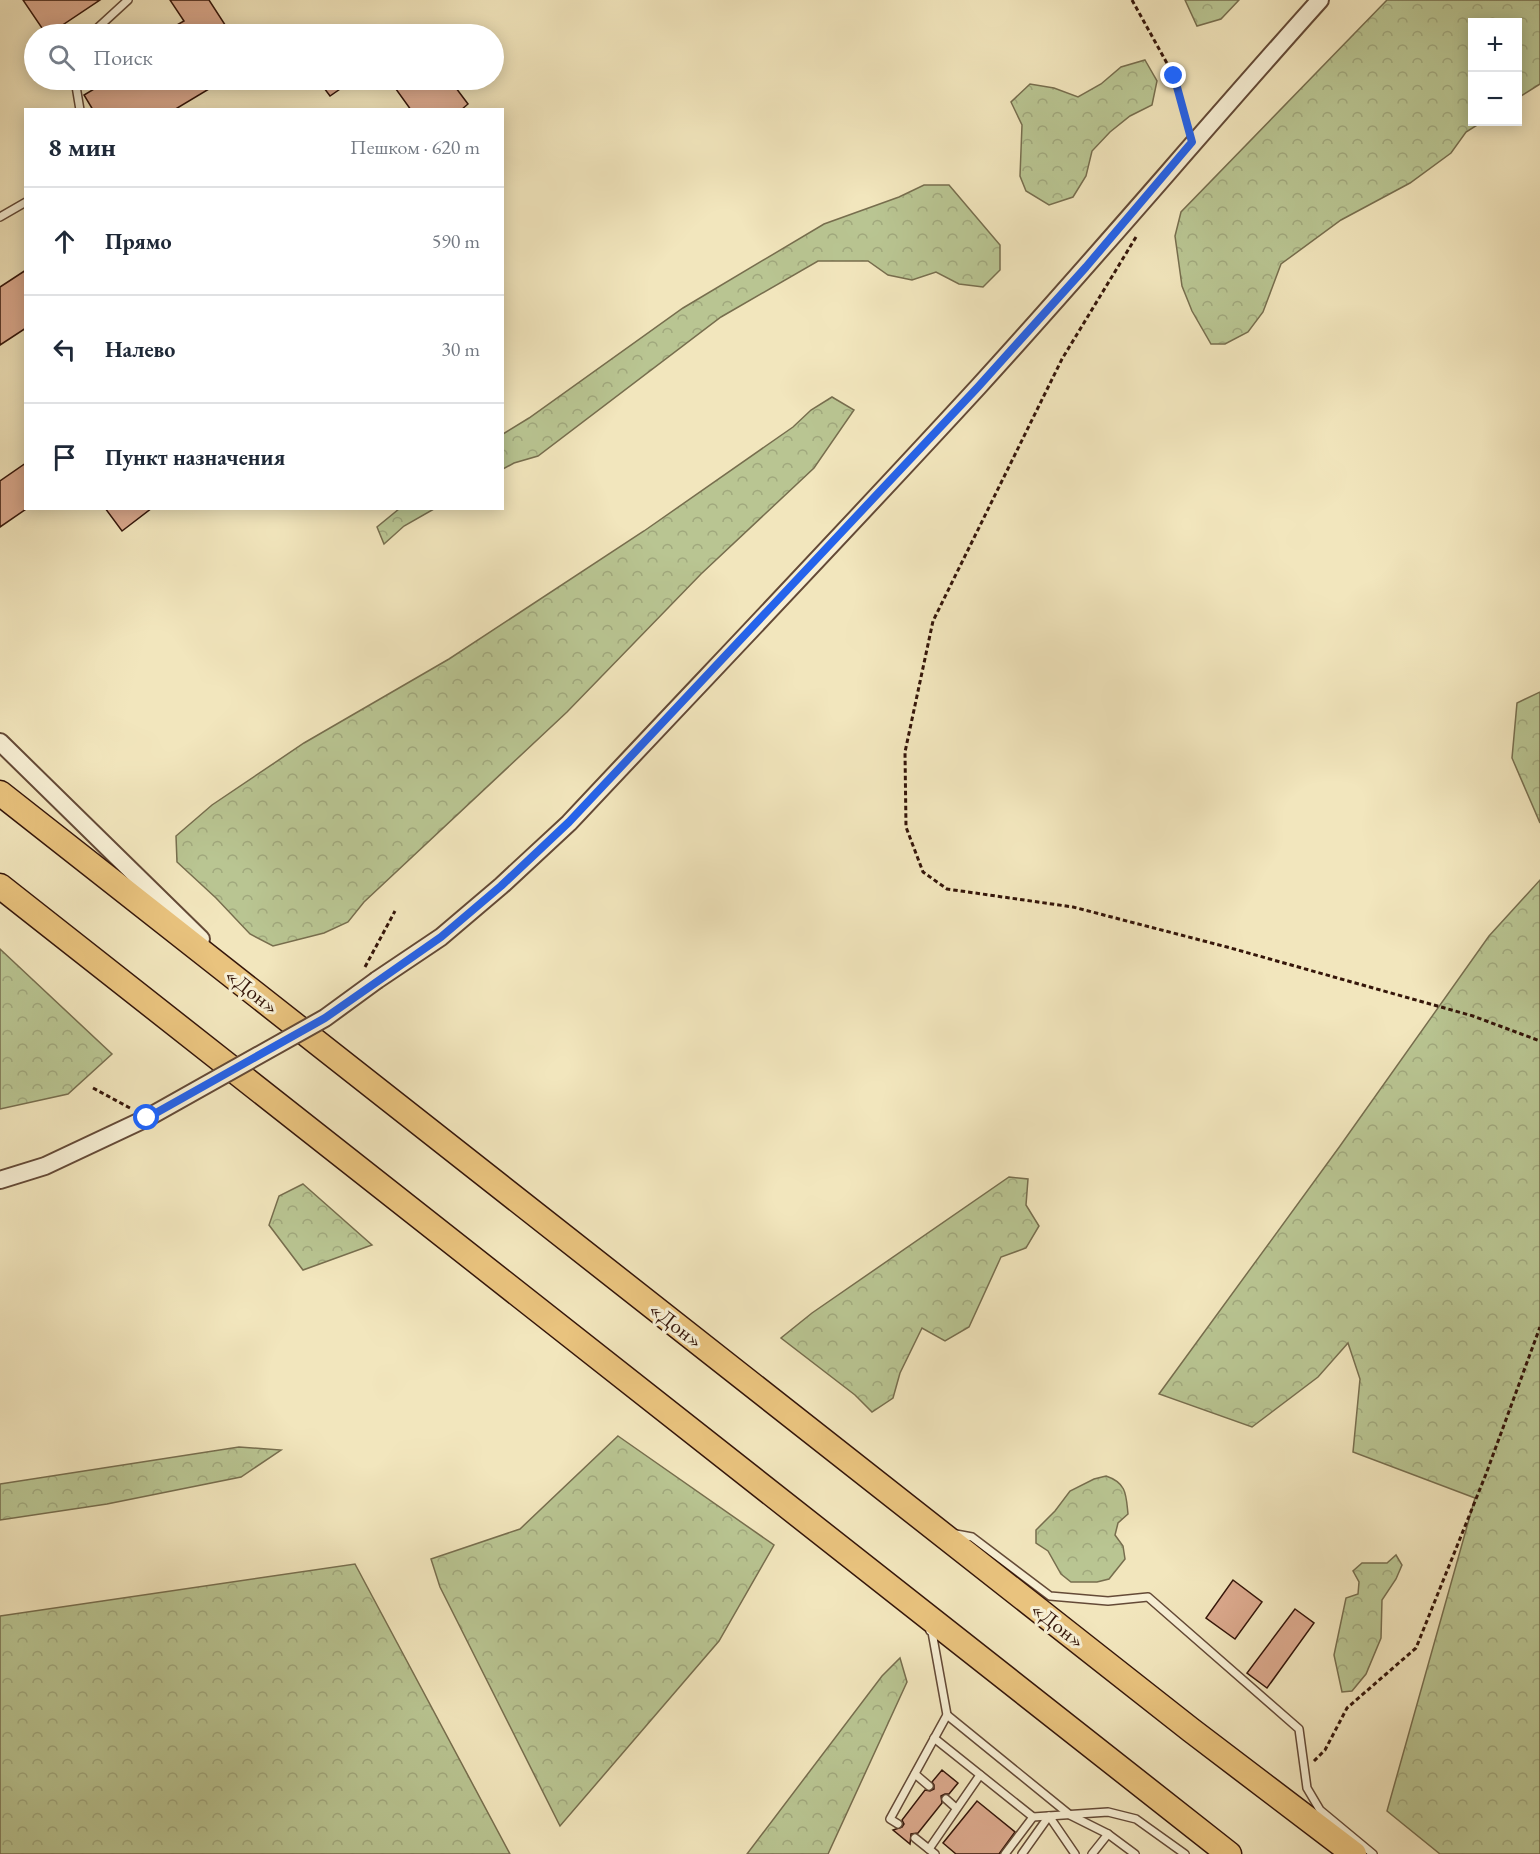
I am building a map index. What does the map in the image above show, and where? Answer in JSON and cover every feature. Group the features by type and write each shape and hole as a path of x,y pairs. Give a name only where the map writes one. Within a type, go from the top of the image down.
{"highway":[{"name":"«Дон»","path":"0,793 1191,1730 1354,1854"},
{"path":"0,886 1229,1854"}],"street":[{"path":"0,1180 45,1166 147,1118 325,1018 441,937 501,886 569,822 970,396 1086,267 1192,142 1320,0"},
{"path":"0,742 264,1001"}],"lane":[{"path":"102,24 128,0"},
{"path":"77,90 80,108"},
{"path":"0,217 24,203"},
{"path":"816,1527 831,1551 849,1565"},
{"path":"936,1529 972,1537 1050,1596 1108,1601 1148,1597 1299,1729 1307,1788 1320,1810 1373,1854"},
{"path":"898,1824 890,1819 947,1714 932,1632 923,1625"},
{"path":"947,1714 1070,1815 1108,1834 1135,1854"},
{"path":"934,1738 1033,1817 1108,1812 1136,1819 1185,1854"},
{"path":"915,1774 929,1786"},
{"path":"915,1838 932,1851 956,1808 980,1774"},
{"path":"946,1799 956,1808"},
{"path":"1022,1854 1049,1816"},
{"path":"1049,1816 1075,1854"},
{"path":"1005,1854 1033,1817"},
{"path":"1092,1854 1108,1834"}],"path":[{"path":"1132,0 1174,76 1192,142"},
{"path":"1139,231 1062,359 933,621 905,752 906,827 923,872 947,889 1073,907 1227,947 1473,1016 1540,1041"},
{"path":"376,981 364,970 395,911"},
{"path":"93,1088 147,1118"},
{"path":"1305,1770 1326,1750 1347,1708 1416,1648 1486,1474 1540,1327"}],"green space":[{"path":"1185,0 1239,0 1221,19 1197,26"},
{"path":"1387,0 1540,0 1540,84 1522,95 1522,18 1468,18 1468,126 1476,126 1466,132 1451,153 1410,183 1341,220 1281,264 1263,312 1248,332 1225,344 1211,344 1192,311 1182,286 1175,236 1181,212"},
{"path":"1145,60 1157,81 1152,105 1130,116 1092,151 1086,176 1073,197 1049,205 1026,191 1020,176 1022,125 1011,102 1030,84 1054,88 1078,97 1101,84 1121,67"},
{"path":"924,185 949,185 1000,245 1000,270 983,287 959,284 936,272 912,280 888,275 868,261 818,261 721,317 538,456 504,468 504,433 683,308 824,224 899,197"},
{"path":"832,397 854,410 814,468 701,574 567,712 364,902 348,922 324,933 273,946 250,934 177,862 176,836 212,805 304,743 449,659 644,531"},
{"path":"398,510 432,510 404,526 384,544 377,527"},
{"path":"1540,692 1540,823 1512,758 1517,703"},
{"path":"1540,880 1540,1854 1440,1854 1387,1811 1475,1498 1353,1452 1360,1379 1348,1343 1318,1377 1252,1427 1159,1394 1340,1146 1489,936"},
{"path":"0,949 112,1054 68,1094 0,1109"},
{"path":"1009,1177 1028,1179 1026,1205 1039,1226 1026,1248 1001,1257 969,1327 945,1341 922,1328 900,1373 893,1398 872,1412 855,1395 781,1338 812,1313"},
{"path":"303,1184 372,1245 303,1270 269,1225 279,1196"},
{"path":"618,1436 774,1545 719,1641 560,1826 440,1587 431,1559 520,1529"},
{"path":"239,1447 281,1450 241,1477 107,1504 0,1520 0,1484"},
{"path":"1106,1476 1118,1482 1126,1495 1128,1514 1118,1523 1115,1535 1123,1546 1125,1559 1109,1579 1097,1582 1071,1582 1061,1574 1048,1551 1036,1543 1036,1530 1055,1511 1070,1491 1094,1479"},
{"path":"1396,1555 1402,1565 1382,1600 1381,1638 1366,1674 1352,1691 1342,1692 1334,1655 1346,1598 1358,1594 1359,1582 1353,1571 1362,1563 1387,1563"},
{"path":"355,1564 510,1854 0,1854 0,1616"},
{"path":"900,1658 907,1682 828,1854 747,1854 882,1676"}],"building":[{"path":"23,0 100,0 64,24 39,24"},
{"path":"170,0 209,0 225,24 179,24 184,21"},
{"path":"92,90 207,90 177,108 92,108 84,95"},
{"path":"326,90 339,90 330,96"},
{"path":"397,90 458,90 468,104 463,108 410,108"},
{"path":"24,271 24,329 0,345 0,287"},
{"path":"24,464 25,510 0,527 0,481"},
{"path":"106,510 149,510 122,531"},
{"path":"1233,1580 1262,1602 1235,1639 1206,1618"},
{"path":"1295,1609 1314,1623 1267,1688 1247,1673"},
{"path":"942,1770 958,1783 949,1794 941,1796 942,1803 918,1833 911,1834 910,1844 893,1830 902,1827 904,1824 902,1820 925,1790 934,1789 932,1782"},
{"path":"977,1801 1015,1832 999,1854 956,1854 943,1843"}],"route":[{"path":"147,1118 325,1018 441,937 501,886 569,822 978,387 1086,267 1192,142 1174,76"}]}
